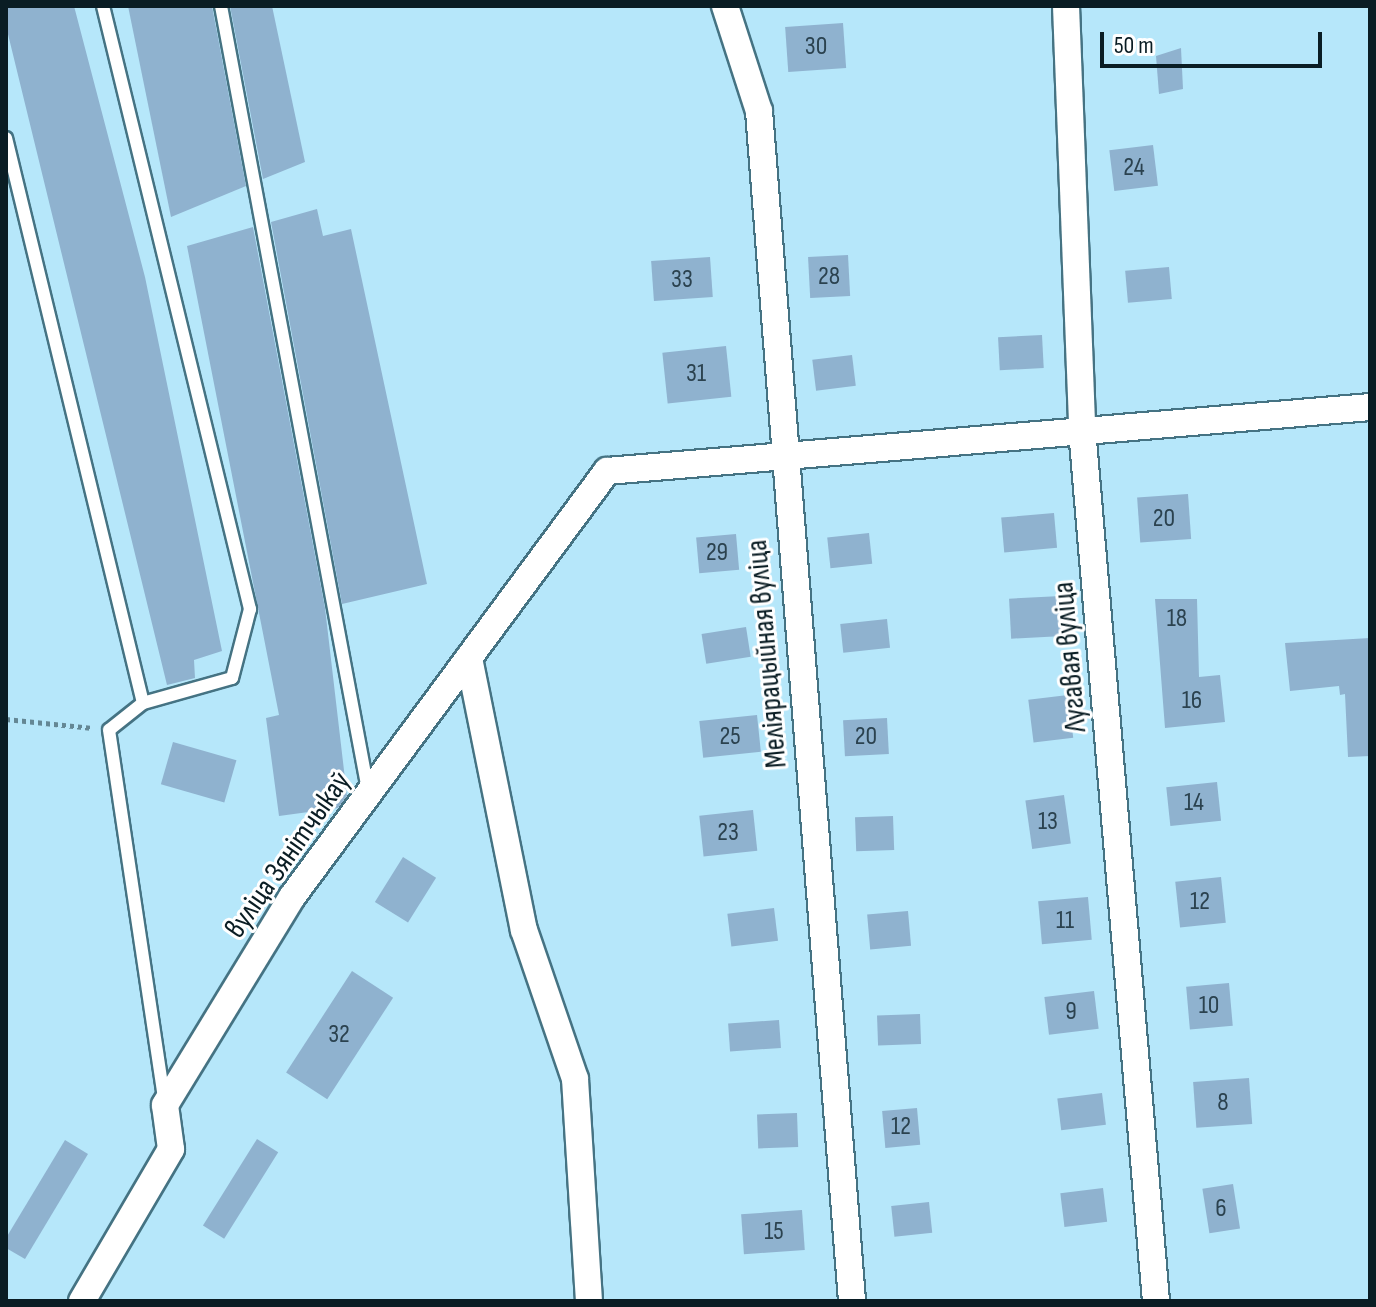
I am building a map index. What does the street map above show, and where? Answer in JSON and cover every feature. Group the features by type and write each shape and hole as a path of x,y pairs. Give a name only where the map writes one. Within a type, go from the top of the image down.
{"street":[{"name":"Меліярацыйная вуліца","path":"725,6 759,111 783,456 852,1301"},
{"name":"Лугавая вуліца","path":"1066,6 1082,429 1156,1301"},
{"path":"783,456 1370,407"},
{"name":"вуліца Зянітчыкаў","path":"165,1105 292,897 607,471 783,456"},
{"path":"469,658 524,930 575,1079 589,1301"},
{"path":"82,1301 171,1149 165,1105"}],"lane":[{"path":"103,6 250,609 232,678 143,703 109,730 165,1105"},
{"path":"221,6 369,793"},
{"path":"6,138 143,703"}],"path":[{"path":"6,719 109,730"}],"building":[{"path":"6,6 74,6 145,277 222,651 194,660 195,678 167,685 6,26"},
{"path":"128,6 212,6 246,186 171,217"},
{"path":"230,6 272,6 305,162 263,179"},
{"path":"843,23 846,68 788,72 785,27"},
{"path":"1181,48 1183,89 1159,94 1156,56"},
{"path":"1153,145 1158,186 1114,191 1109,150"},
{"path":"317,209 323,236 351,229 427,584 342,604 271,222"},
{"path":"253,227 325,608 347,796 338,808 279,816 266,718 279,715 187,246"},
{"path":"848,255 850,296 810,298 808,257"},
{"path":"710,257 713,297 654,301 651,261"},
{"path":"1169,267 1172,299 1128,303 1125,271"},
{"path":"1042,335 1044,368 1000,370 998,337"},
{"path":"726,346 731,397 668,403 662,353"},
{"path":"852,355 856,386 816,391 812,360"},
{"path":"1188,494 1191,539 1140,542 1137,498"},
{"path":"1054,513 1057,548 1004,552 1001,518"},
{"path":"869,533 872,564 830,568 827,537"},
{"path":"736,534 739,570 699,573 696,537"},
{"path":"1061,596 1063,636 1011,639 1009,599"},
{"path":"1155,599 1197,599 1199,677 1220,675 1225,722 1165,728"},
{"path":"887,619 890,648 843,653 840,624"},
{"path":"746,627 751,657 706,664 702,634"},
{"path":"1370,638 1370,756 1348,757 1345,694 1340,695 1339,686 1290,691 1285,643"},
{"path":"1068,695 1073,738 1034,743 1028,700"},
{"path":"757,715 761,752 703,758 699,721"},
{"path":"887,718 889,754 845,756 843,720"},
{"path":"173,742 236,760 224,802 161,784"},
{"path":"1217,782 1221,821 1170,826 1166,787"},
{"path":"1064,795 1071,844 1032,849 1025,800"},
{"path":"753,810 757,851 704,856 699,816"},
{"path":"893,816 894,850 856,851 855,817"},
{"path":"403,857 436,878 408,923 375,902"},
{"path":"1221,877 1226,923 1180,928 1175,882"},
{"path":"1088,897 1092,940 1042,944 1038,901"},
{"path":"774,908 778,941 731,946 727,914"},
{"path":"908,911 911,946 870,949 867,915"},
{"path":"352,971 393,998 327,1099 286,1072"},
{"path":"1229,983 1233,1026 1190,1030 1186,987"},
{"path":"1094,991 1099,1029 1049,1035 1044,997"},
{"path":"920,1014 921,1044 878,1045 877,1016"},
{"path":"779,1020 781,1048 730,1051 728,1024"},
{"path":"1249,1078 1252,1124 1196,1128 1193,1082"},
{"path":"1102,1093 1106,1125 1061,1130 1057,1098"},
{"path":"917,1108 920,1145 885,1148 882,1111"},
{"path":"797,1113 798,1147 758,1148 757,1114"},
{"path":"257,1139 278,1152 224,1239 203,1226"},
{"path":"65,1140 88,1154 25,1259 6,1248 6,1238"},
{"path":"1233,1184 1240,1228 1209,1233 1202,1189"},
{"path":"1103,1188 1107,1222 1064,1227 1060,1193"},
{"path":"929,1202 932,1233 894,1237 891,1206"},
{"path":"802,1210 805,1250 744,1254 741,1214"}]}
